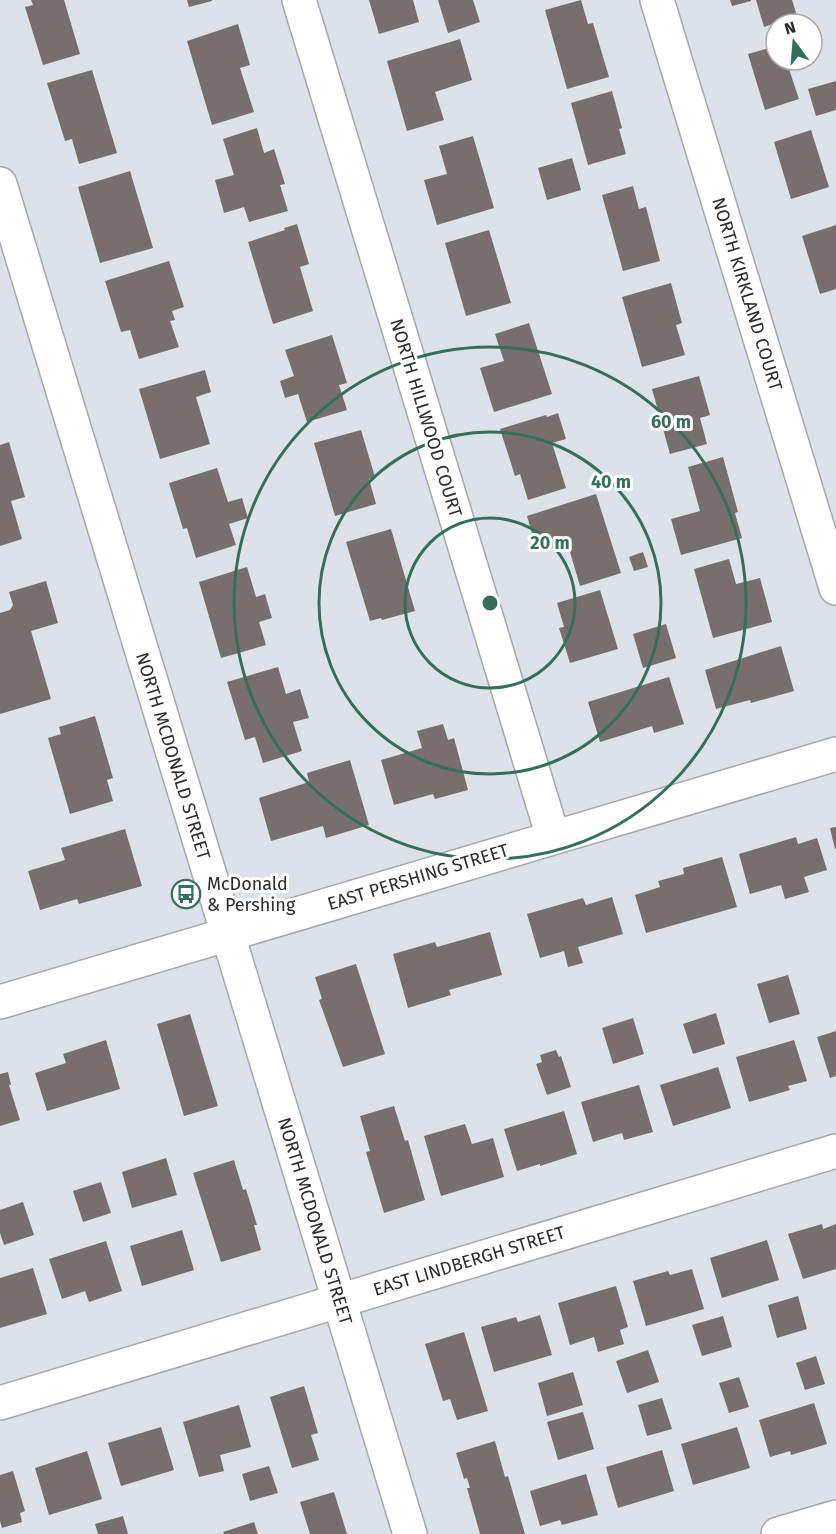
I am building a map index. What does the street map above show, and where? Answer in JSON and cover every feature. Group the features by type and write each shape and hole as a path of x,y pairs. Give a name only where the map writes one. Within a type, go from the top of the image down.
{"street":[{"name":"NORTH HILLWOOD COURT","path":"299,0 553,837"},
{"name":"NORTH KIRKLAND COURT","path":"657,0 836,588"},
{"name":"NORTH MCDONALD STREET","path":"0,184 410,1534"},
{"name":"EAST PERSHING STREET","path":"0,1002 836,754"},
{"name":"EAST LINDBERGH STREET","path":"0,1403 836,1150"},
{"path":"778,1534 836,1517"}],"building":[{"path":"31,0 64,0 80,54 43,65 25,7 33,5"},
{"path":"187,0 212,0 212,1 189,7"},
{"path":"369,0 413,0 419,22 379,34"},
{"path":"438,0 473,0 480,22 448,33"},
{"path":"581,0 588,24 593,23 609,77 567,89 545,10"},
{"path":"730,0 751,0 751,1 732,6"},
{"path":"756,0 792,0 796,12 764,12 764,27"},
{"path":"238,24 250,65 240,68 254,112 212,125 187,41"},
{"path":"460,39 472,80 435,92 444,120 407,131 387,61"},
{"path":"764,49 764,72 790,72 799,99 765,110 748,54"},
{"path":"92,70 117,153 79,164 72,139 65,141 47,83"},
{"path":"836,81 836,110 816,116 808,89"},
{"path":"612,91 626,154 588,165 571,103"},
{"path":"257,128 264,153 274,149 285,184 280,185 288,211 249,222 244,207 224,213 215,180 234,175 223,139"},
{"path":"811,130 829,187 791,199 774,142"},
{"path":"473,136 494,208 437,225 424,180 447,174 439,146"},
{"path":"572,158 581,190 547,200 538,168"},
{"path":"130,171 153,248 100,263 78,187"},
{"path":"633,186 639,209 646,207 660,261 623,271 602,195"},
{"path":"297,224 309,264 300,267 313,311 273,324 248,242"},
{"path":"836,225 836,289 820,294 802,236"},
{"path":"489,230 511,303 466,316 445,243"},
{"path":"169,261 184,307 172,311 175,320 170,321 179,347 139,359 130,330 121,332 105,281"},
{"path":"671,283 682,323 676,325 685,355 642,367 622,297"},
{"path":"529,323 552,394 494,412 480,368 504,361 495,334"},
{"path":"332,335 347,383 339,385 347,410 307,422 298,394 285,398 280,381 294,376 285,350"},
{"path":"205,370 211,392 196,397 210,444 160,459 139,389"},
{"path":"699,376 710,415 700,418 707,444 670,454 652,389"},
{"path":"558,413 566,439 552,443 566,488 528,500 520,474 515,476 500,429"},
{"path":"361,430 375,477 369,479 376,504 335,516 314,443"},
{"path":"9,442 25,497 11,501 22,539 0,546 0,445"},
{"path":"723,457 738,512 735,513 742,538 681,555 671,519 700,511 688,467"},
{"path":"217,468 228,502 242,498 248,518 229,524 236,545 196,558 187,528 183,529 169,483"},
{"path":"596,494 621,573 580,586 567,542 537,551 527,516"},
{"path":"391,529 415,611 370,621 346,542"},
{"path":"643,552 648,567 634,571 629,557"},
{"path":"729,559 736,584 760,578 772,622 713,638 694,569"},
{"path":"247,567 256,597 265,594 272,618 259,622 266,645 221,658 199,582"},
{"path":"46,581 58,623 31,631 51,699 0,714 0,613 10,610 13,605 9,592"},
{"path":"600,590 618,649 570,663 559,628 564,627 557,603"},
{"path":"666,624 676,658 643,668 633,634"},
{"path":"781,646 794,691 751,703 750,700 716,709 705,670"},
{"path":"278,667 286,694 300,689 309,718 293,722 302,751 263,763 255,737 245,740 227,682"},
{"path":"669,677 684,724 654,733 652,726 600,742 588,702"},
{"path":"95,716 113,778 107,780 113,801 70,814 48,738 61,734 59,727"},
{"path":"443,724 448,740 454,738 468,790 435,799 433,794 394,805 381,760 422,748 417,731"},
{"path":"350,760 369,825 326,838 323,826 271,841 259,798 309,782 307,773"},
{"path":"836,827 836,849 835,849 830,828"},
{"path":"125,829 142,886 79,904 77,899 40,910 28,871 65,860 61,848"},
{"path":"796,837 798,844 817,838 827,870 804,877 809,892 785,899 781,885 750,894 739,854"},
{"path":"722,857 737,907 646,933 635,895 660,887 658,881 684,874 683,868"},
{"path":"612,897 623,934 578,947 583,963 568,967 564,951 540,958 527,914 583,898 586,905"},
{"path":"490,932 502,975 449,990 451,995 408,1008 393,954 435,942 437,947"},
{"path":"356,964 385,1054 343,1067 319,1000 322,999 315,977"},
{"path":"788,975 800,1014 769,1023 757,984"},
{"path":"716,1013 725,1044 693,1054 683,1024"},
{"path":"190,1014 218,1106 184,1116 157,1024"},
{"path":"633,1018 644,1054 613,1064 602,1028"},
{"path":"836,1031 836,1076 830,1078 817,1037"},
{"path":"106,1040 120,1089 47,1111 35,1073 66,1063 63,1054"},
{"path":"794,1040 807,1081 788,1086 790,1090 749,1102 736,1057"},
{"path":"556,1050 559,1057 561,1056 571,1087 547,1095 536,1064 542,1062 540,1055"},
{"path":"718,1067 731,1108 673,1126 660,1085"},
{"path":"8,1072 11,1085 9,1085 20,1120 0,1126 0,1074"},
{"path":"639,1085 653,1132 624,1140 622,1133 593,1142 581,1102"},
{"path":"394,1106 405,1141 408,1140 425,1200 384,1213 366,1152 370,1151 360,1116"},
{"path":"564,1111 577,1154 517,1171 504,1129"},
{"path":"465,1124 472,1144 493,1138 504,1177 441,1196 424,1136"},
{"path":"166,1158 177,1195 132,1208 122,1172"},
{"path":"234,1160 257,1225 254,1225 261,1250 221,1262 193,1173"},
{"path":"101,1182 111,1213 83,1222 73,1191"},
{"path":"23,1202 34,1235 4,1245 0,1233 0,1210"},
{"path":"822,1224 823,1229 836,1224 836,1269 803,1279 788,1234"},
{"path":"182,1230 194,1270 142,1286 130,1246"},
{"path":"767,1240 779,1280 722,1298 710,1258"},
{"path":"106,1241 122,1291 89,1302 85,1291 62,1299 49,1259"},
{"path":"33,1268 47,1314 0,1328 0,1278"},
{"path":"692,1269 704,1309 646,1326 633,1281 668,1271 670,1275"},
{"path":"616,1286 628,1327 620,1330 624,1344 598,1352 594,1337 570,1345 558,1303"},
{"path":"798,1296 807,1329 777,1338 768,1305"},
{"path":"540,1315 552,1355 494,1372 481,1327 516,1317 518,1322"},
{"path":"723,1316 732,1347 702,1356 692,1325"},
{"path":"464,1332 488,1411 457,1420 450,1399 443,1401 425,1344"},
{"path":"648,1350 659,1382 627,1393 616,1361"},
{"path":"816,1356 825,1384 805,1390 796,1363"},
{"path":"573,1372 583,1405 547,1416 538,1383"},
{"path":"739,1377 749,1407 729,1413 719,1383"},
{"path":"304,1386 318,1433 311,1435 319,1460 292,1468 270,1397"},
{"path":"662,1398 672,1429 647,1436 638,1405"},
{"path":"814,1403 827,1444 791,1455 790,1451 770,1457 759,1420"},
{"path":"239,1405 251,1447 220,1455 224,1471 199,1477 183,1422"},
{"path":"583,1412 594,1449 558,1460 547,1422"},
{"path":"161,1427 174,1470 121,1486 108,1443"},
{"path":"737,1427 750,1468 693,1485 681,1444"},
{"path":"495,1441 525,1534 480,1534 467,1488 470,1488 467,1478 464,1479 456,1453"},
{"path":"662,1450 674,1491 618,1508 606,1467"},
{"path":"87,1451 102,1499 49,1515 35,1468"},
{"path":"269,1466 278,1493 250,1501 242,1474"},
{"path":"13,1471 25,1511 20,1513 22,1522 2,1528 0,1475"},
{"path":"586,1474 598,1515 562,1525 560,1520 540,1526 530,1491"},
{"path":"334,1492 347,1534 310,1534 300,1502"},
{"path":"123,1516 128,1534 98,1534 95,1524"},
{"path":"254,1522 258,1534 224,1534 223,1532"}],"place":[{"name":"McDonald & Pershing","path":"186,894"}]}
